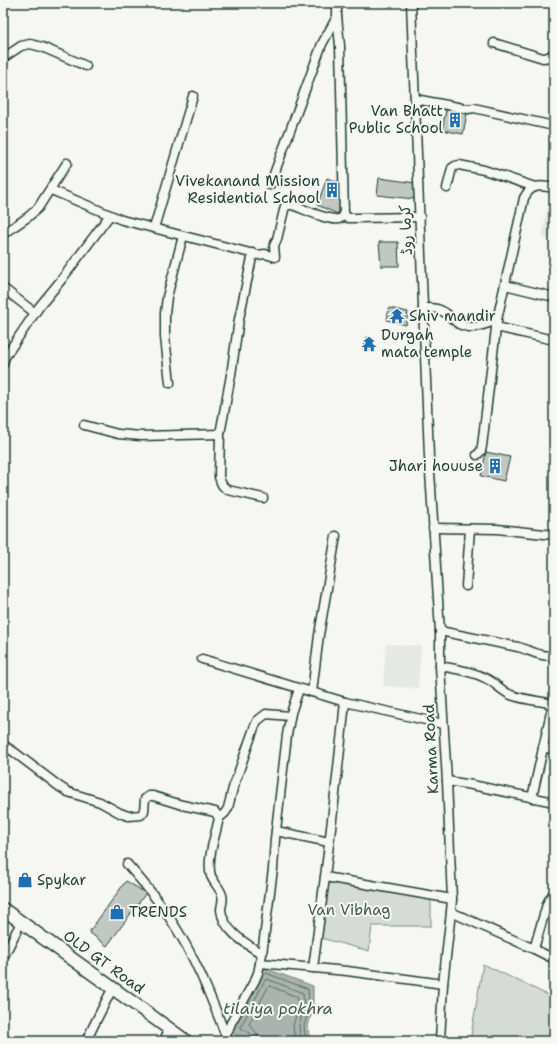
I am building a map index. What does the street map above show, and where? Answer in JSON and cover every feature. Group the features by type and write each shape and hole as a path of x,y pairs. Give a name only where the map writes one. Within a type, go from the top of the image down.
{"main road":[{"name":"OLD GT Road","path":"3,910 186,1041"},
{"name":"OLD GT Road","path":"3,920 168,1039"}],"street":[{"path":"339,3 337,16 340,46 343,208 345,216"},
{"name":"کرما روڈ","path":"411,3 429,456"},
{"path":"270,185 322,44 337,16"},
{"path":"494,43 544,58 551,56 554,53"},
{"path":"3,58 21,46 30,44 42,47 86,66"},
{"path":"154,228 193,96"},
{"path":"415,99 468,109 474,108 554,126"},
{"path":"3,234 28,217 38,208 67,163"},
{"path":"447,188 452,168 459,165 484,170 535,187"},
{"path":"52,186 53,191 122,220 253,254 266,254 275,257 274,246 285,206 289,205 326,217 339,219 345,216 348,218 420,217"},
{"path":"478,455 482,446 497,323 524,198 528,191 535,187 543,186 554,188"},
{"path":"3,364 5,357 35,313 110,215"},
{"path":"170,383 165,337 165,314 167,297 183,236"},
{"path":"253,254 239,319 231,375 220,434 219,477 223,488 263,498"},
{"path":"505,285 554,297"},
{"path":"3,288 35,313"},
{"path":"423,308 435,308 443,311 454,322 467,327 497,323 554,340"},
{"path":"84,425 118,434 141,436 220,434"},
{"name":"Karma Road","path":"429,456 440,631 440,666 452,899 443,984 440,1041"},
{"path":"433,528 514,530 554,534"},
{"path":"466,586 470,529"},
{"path":"312,692 319,635 336,536"},
{"path":"440,631 528,649 538,654 550,656 554,655"},
{"path":"202,659 345,702 444,724"},
{"path":"440,666 478,674 510,694 553,704 532,798"},
{"path":"225,1038 231,1023 255,980 262,954 273,869 287,735 290,716 299,689"},
{"path":"313,968 330,842 345,702"},
{"path":"262,954 229,928 224,920 221,910 223,900 222,893 211,875 211,856 219,818 228,808 233,788 257,721 266,714 290,716"},
{"path":"3,745 68,792 100,802 128,816 141,815 144,811 145,799 149,796 153,796 215,812 219,818"},
{"path":"543,747 554,750"},
{"path":"447,782 472,785 554,802"},
{"path":"276,831 330,842"},
{"path":"127,864 163,908 177,930 200,972 225,1038"},
{"path":"325,877 452,899"},
{"path":"534,949 547,904 554,892"},
{"path":"451,912 554,959"},
{"path":"3,958 17,930"},
{"path":"260,963 346,971 443,984"},
{"path":"86,1041 109,995"}],"shaded area":[{"path":"547,208 554,210 554,240 542,238"},
{"path":"386,644 421,646 418,688 383,686"}],"green space":[{"name":"Van Vibhag","path":"325,877 431,897 431,926 372,926 369,951 317,937"},
{"path":"483,964 554,998 554,1041 470,1041"}],"water":[{"name":"tilaiya pokhra","path":"262,967 313,986 313,1008 308,1026 310,1041 247,1041 234,1034 230,1027"}],"building":[{"name":"Van Bhatt Public School","path":"447,105 468,109 463,134 442,130"},
{"name":"Vivekanand Mission Residential School","path":"327,178 342,184 343,200 338,214 317,205"},
{"path":"379,178 416,183 414,199 377,195"},
{"path":"379,242 398,242 399,266 381,266"},
{"name":"Shiv mandir","path":"389,308 408,312 406,325 387,320"},
{"name":"Durgah mata temple","path":"367,337 374,339 371,351 363,349"},
{"name":"Jhari houuse","path":"486,452 510,457 504,481 481,476"},
{"name":"TRENDS","path":"126,881 146,893 107,946 89,932"}],"place":[{"name":"Van Bhatt Public School","path":"455,120"},
{"name":"Vivekanand Mission Residential School","path":"332,190"},
{"name":"Shiv mandir","path":"397,316"},
{"name":"Durgah mata temple","path":"369,344"},
{"name":"Jhari houuse","path":"495,466"},
{"name":"Spykar","path":"25,880"},
{"name":"TRENDS","path":"117,912"}]}
